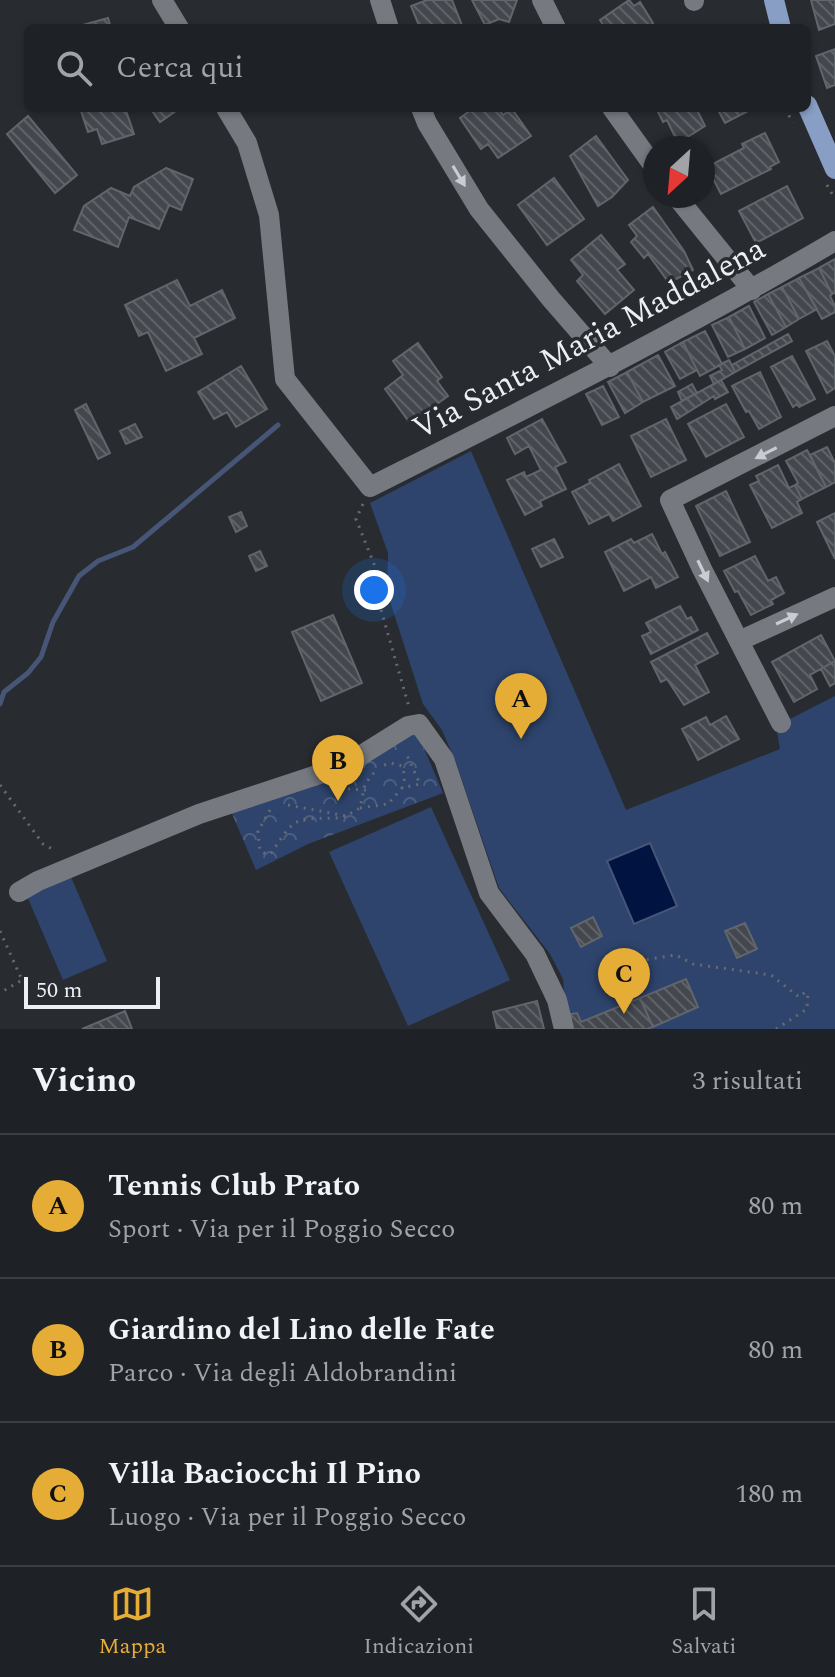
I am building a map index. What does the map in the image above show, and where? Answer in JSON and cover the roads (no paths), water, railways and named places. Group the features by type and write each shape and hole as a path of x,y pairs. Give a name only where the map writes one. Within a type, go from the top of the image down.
{"main road":[{"path":"774,0 780,24"},
{"path":"810,112 835,169"}],"street":[{"path":"162,0 177,24"},
{"path":"380,0 388,24"},
{"path":"542,0 554,24"},
{"name":"Via Santa Maria Maddalena","path":"228,112 247,143 269,215 285,379 370,487 610,367 835,241"},
{"path":"423,112 479,209 610,367"},
{"path":"615,112 643,151"},
{"path":"686,208 752,290"},
{"path":"781,723 670,500 835,416"},
{"path":"739,641 835,597"},
{"path":"19,892 199,814 344,766 408,726 419,724 444,759 489,893 535,954 557,1000 564,1029"}],"waterway":[{"path":"0,704 4,692 28,673 41,657 53,622 79,576 98,561 133,547 278,425"}],"place":[{"name":"Tennis Club Prato","path":"521,739"},
{"name":"Giardino del Lino delle Fate","path":"338,801"},
{"name":"Villa Baciocchi Il Pino","path":"624,1014"}]}
